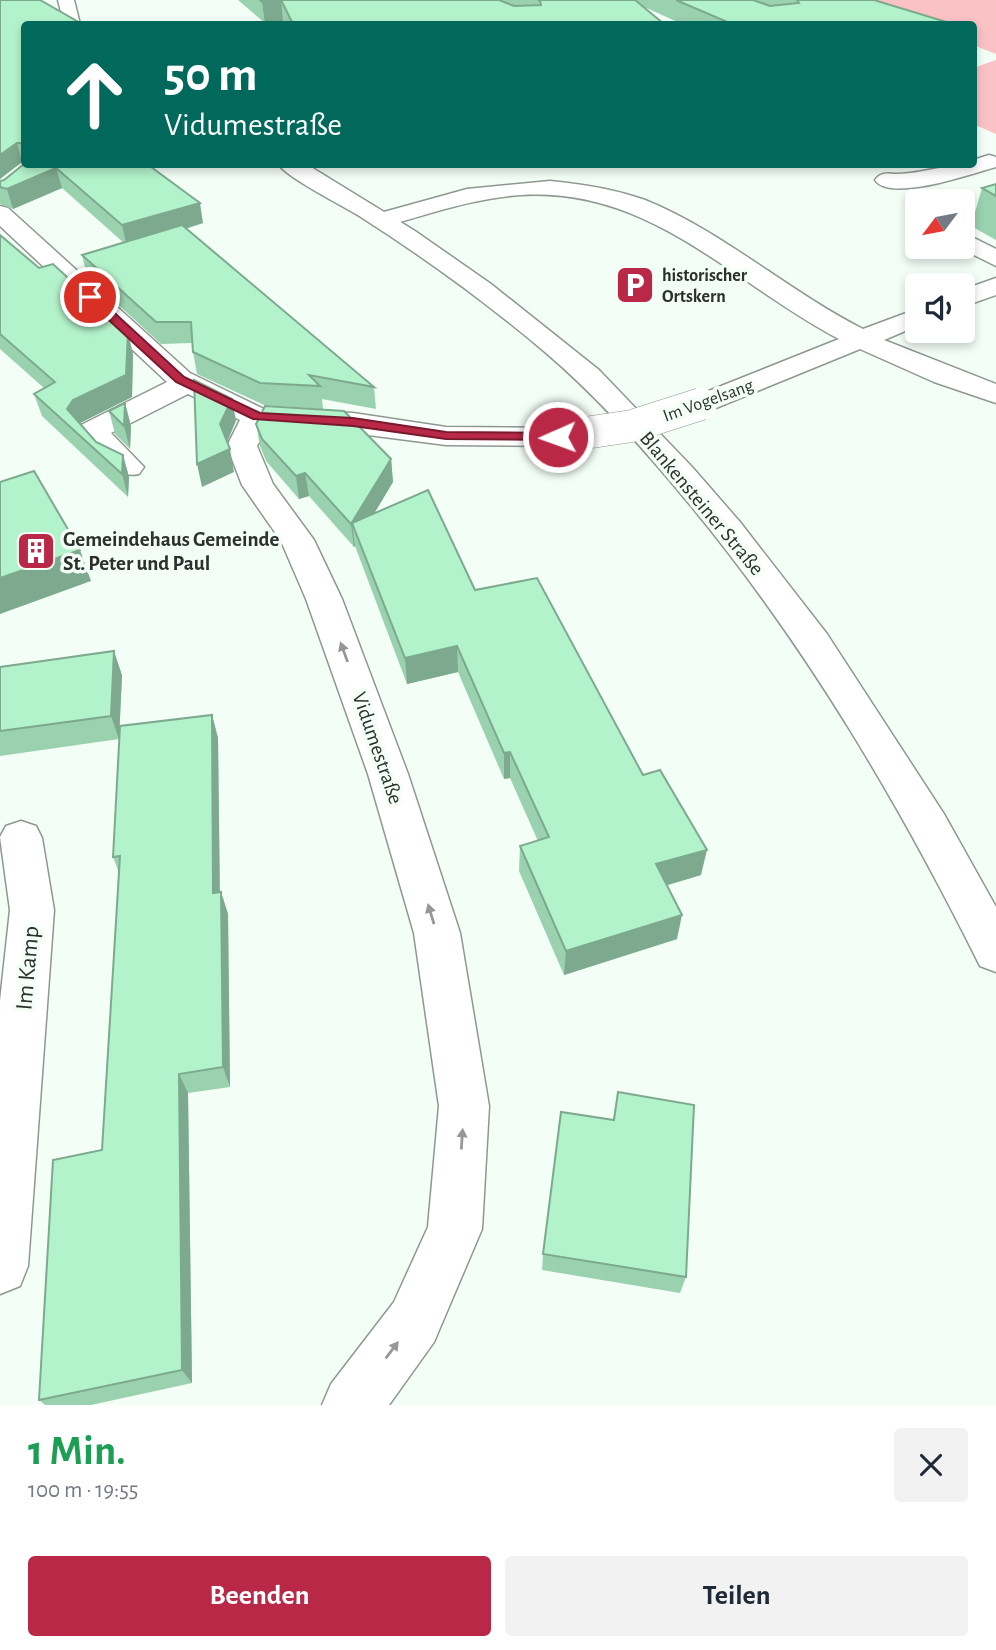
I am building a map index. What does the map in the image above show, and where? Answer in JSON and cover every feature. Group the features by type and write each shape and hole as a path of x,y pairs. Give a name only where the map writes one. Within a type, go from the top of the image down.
{"street":[{"path":"66,0 71,21"},
{"path":"977,165 989,162"},
{"name":"Blankensteiner Straße","path":"296,168 382,220 489,295 590,377 712,509 792,612 880,744 996,952"},
{"path":"886,180 920,181 967,168"},
{"path":"382,220 525,176 632,204 659,216 794,302 860,339 996,394"},
{"path":"3,222 187,383 257,417"},
{"path":"975,247 996,259"},
{"path":"975,294 996,286"},
{"name":"Im Vogelsang","path":"257,417 353,422 446,436 558,437 632,426 701,404 905,322"},
{"path":"128,467 92,431 187,383"},
{"name":"Vidumestraße","path":"257,417 242,446 258,485 297,540 324,599 388,774 437,933 464,1105 455,1229 414,1322 352,1405"},
{"name":"Im Kamp","path":"0,1266 32,910 21,838"}],"shaded area":[{"path":"853,0 996,0 996,54 977,47 977,21 912,21"},
{"path":"996,60 996,134 977,126 977,67"}],"building":[{"path":"0,0 40,0 77,21 21,21 21,143 0,155"},
{"path":"281,0 499,0 514,6 541,5 538,0 635,0 660,21 292,21"},
{"path":"676,0 753,0 770,6 799,3 797,0 874,0 943,21 725,21"},
{"path":"21,166 56,168 7,189 0,187 0,181"},
{"path":"56,168 152,168 200,203 122,225"},
{"path":"996,184 996,196 982,188"},
{"path":"182,225 374,387 309,375 320,386 260,383 193,352 191,322 156,322 82,255"},
{"path":"0,235 39,268 53,264 128,333 126,375 73,400 67,409 96,442 123,455 122,474 34,394 55,382 0,334"},
{"path":"194,380 232,399 220,424 230,449 197,464"},
{"path":"125,403 124,426 109,411"},
{"path":"265,406 344,411 391,459 351,524 305,473 296,476 262,439 256,424"},
{"path":"34,471 80,550 0,578 0,482"},
{"path":"428,490 475,590 537,578 643,775 660,770 707,850 656,864 682,915 566,951 520,846 549,837 510,752 504,753 457,646 405,658 352,523"},
{"path":"114,651 111,716 0,731 0,667"},
{"path":"212,715 213,893 221,892 223,1067 179,1074 182,1370 39,1400 53,1160 102,1150 120,856 113,857 120,726"},
{"path":"618,1092 694,1105 686,1277 543,1254 561,1112 614,1120"}],"place":[{"name":"historischer Ortskern","path":"635,285"},
{"name":"Gemeindehaus Gemeinde St. Peter und Paul","path":"36,551"}],"route":[{"path":"90,297 180,379 257,417 353,422 446,436 558,437"}]}
